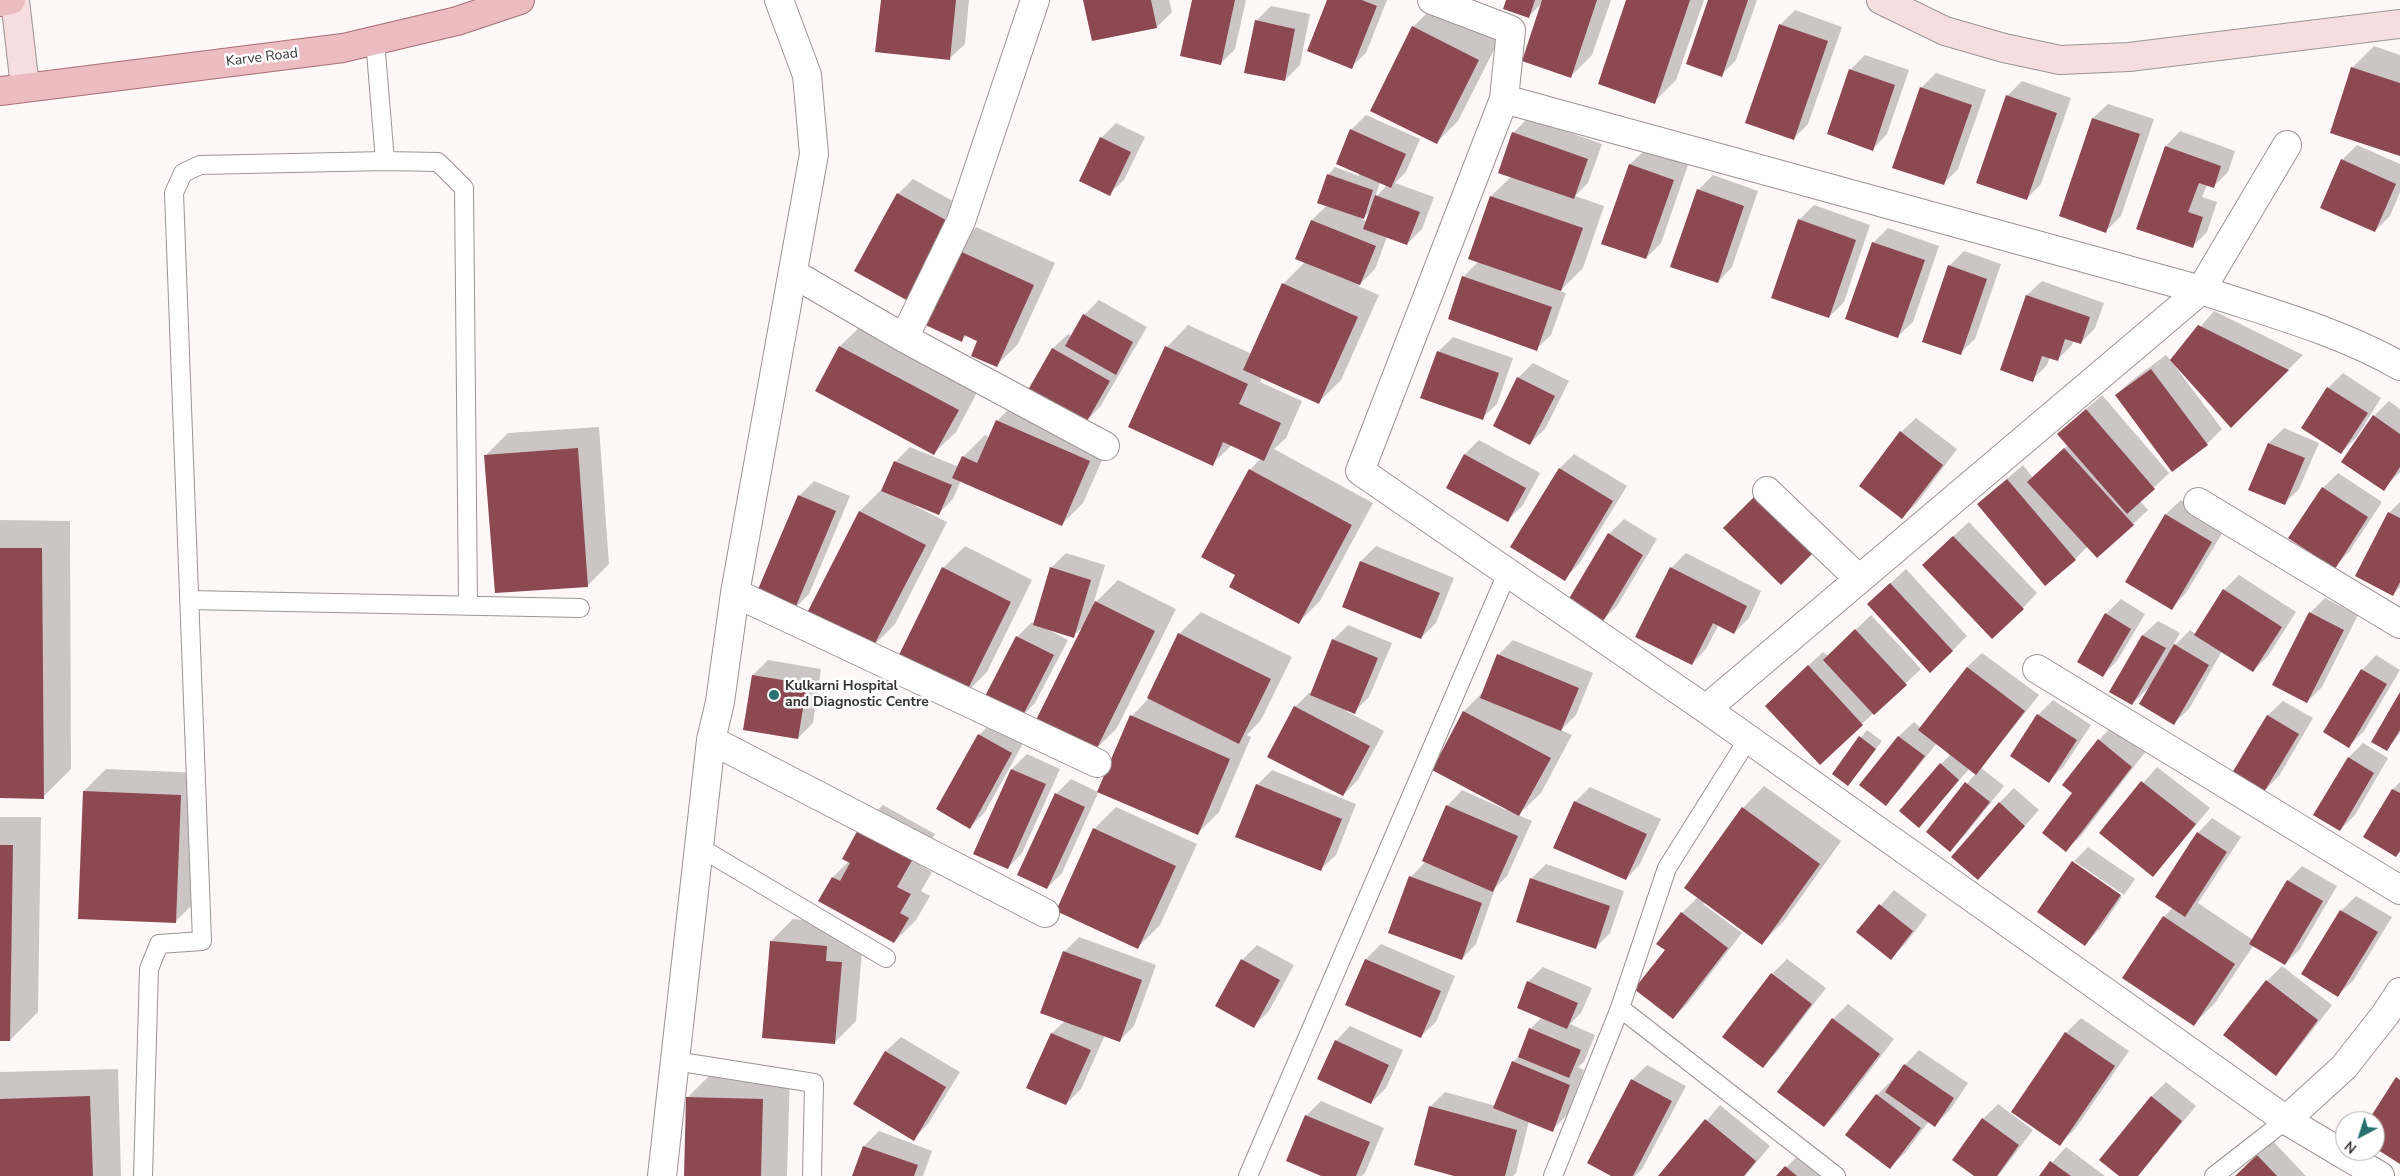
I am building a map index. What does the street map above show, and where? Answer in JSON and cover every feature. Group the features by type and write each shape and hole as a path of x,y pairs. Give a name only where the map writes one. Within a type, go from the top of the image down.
{"main road":[{"path":"0,2 11,0"},
{"name":"Karve Road","path":"12,89 343,48 457,21 520,0"}],"street":[{"path":"12,89 15,0"},
{"path":"662,1176 711,740 720,702 735,593 794,274 814,154 807,75 779,0"},
{"path":"904,338 960,220 1035,0"},
{"path":"1432,0 1511,30 1504,99 1360,471 1706,709 2286,1120 2380,1176"},
{"path":"1881,0 1944,31 2004,48 2060,60 2129,57 2400,24"},
{"path":"1504,99 2200,290 2286,318 2377,352 2400,366"},
{"path":"1706,709 2200,290 2287,145"},
{"path":"794,274 904,338 1105,446"},
{"path":"1767,491 1860,579"},
{"path":"2198,502 2400,624"},
{"path":"735,593 1097,763"},
{"path":"2037,669 2400,890"},
{"path":"711,740 1045,913"},
{"path":"2286,1120 2344,1067 2385,1015 2400,992"}],"lane":[{"path":"375,40 385,161"},
{"path":"143,1176 149,969 159,944 202,941 174,193 183,173 200,165 385,161 438,162 464,188 468,606"},
{"path":"1248,1176 1508,571"},
{"path":"189,600 580,608"},
{"path":"1554,1176 1620,1008 1667,868 1748,739"},
{"path":"699,847 886,958"},
{"path":"1620,1008 1836,1176"},
{"path":"675,1061 814,1083 812,1176"},
{"path":"2214,1176 2286,1120"}],"building":[{"path":"881,0 956,0 950,60 875,52"},
{"path":"1083,0 1151,0 1157,28 1092,41"},
{"path":"1192,0 1235,0 1221,65 1180,56"},
{"path":"1327,0 1362,0 1377,6 1352,69 1307,51"},
{"path":"1506,0 1535,0 1529,18 1503,9"},
{"path":"1542,0 1597,0 1571,78 1522,61"},
{"path":"1626,0 1690,0 1655,104 1598,84"},
{"path":"1708,0 1748,0 1722,77 1686,64"},
{"path":"1255,20 1295,29 1285,81 1244,73"},
{"path":"1779,24 1828,41 1794,140 1745,123"},
{"path":"1412,26 1479,60 1437,144 1370,111"},
{"path":"2351,67 2400,83 2400,156 2330,133"},
{"path":"1849,69 1895,85 1873,151 1827,134"},
{"path":"1920,87 1972,105 1944,185 1892,168"},
{"path":"2006,95 2057,113 2027,200 1976,183"},
{"path":"2092,118 2140,134 2106,233 2059,216"},
{"path":"1350,129 1406,154 1391,188 1336,164"},
{"path":"1512,132 1588,159 1574,199 1498,173"},
{"path":"1100,137 1131,152 1110,196 1079,181"},
{"path":"2165,146 2221,166 2214,188 2199,183 2188,212 2203,217 2193,248 2136,229"},
{"path":"2341,159 2396,184 2375,232 2320,208"},
{"path":"1629,164 1674,180 1646,259 1601,244"},
{"path":"1327,174 1373,190 1364,219 1317,203"},
{"path":"1697,189 1744,206 1718,283 1670,267"},
{"path":"897,193 953,224 910,302 854,271"},
{"path":"1375,195 1420,212 1407,245 1363,229"},
{"path":"1490,196 1583,228 1561,291 1468,259"},
{"path":"1798,219 1856,240 1829,318 1771,298"},
{"path":"1311,220 1376,246 1360,285 1295,259"},
{"path":"1872,242 1925,260 1898,338 1845,319"},
{"path":"953,248 1034,285 997,367 971,356 977,341 964,335 962,342 919,322"},
{"path":"1948,265 1987,279 1961,355 1922,342"},
{"path":"1462,276 1552,307 1537,351 1448,319"},
{"path":"1282,283 1358,317 1319,404 1243,370"},
{"path":"2026,295 2090,317 2081,344 2065,339 2058,361 2042,356 2033,382 2000,370"},
{"path":"1083,314 1133,342 1116,375 1065,346"},
{"path":"2198,325 2289,370 2231,428 2170,360"},
{"path":"839,346 959,410 934,455 815,391"},
{"path":"1165,346 1248,384 1239,404 1281,423 1264,461 1223,442 1213,466 1128,427"},
{"path":"1052,348 1110,381 1086,423 1028,390"},
{"path":"1437,351 1499,373 1483,420 1420,398"},
{"path":"2151,369 2208,445 2172,472 2115,395"},
{"path":"1517,377 1555,396 1530,445 1493,426"},
{"path":"2327,387 2368,413 2341,454 2301,428"},
{"path":"2086,409 2155,489 2127,514 2057,434"},
{"path":"2373,415 2400,434 2400,467 2384,491 2341,462"},
{"path":"996,420 1090,461 1062,526 952,478 962,456 977,463"},
{"path":"1900,431 1943,465 1902,519 1859,486"},
{"path":"2268,443 2305,458 2285,505 2248,490"},
{"path":"578,448 588,587 495,593 484,455"},
{"path":"2064,448 2134,525 2097,558 2027,482"},
{"path":"1464,454 1526,488 1508,522 1446,488"},
{"path":"894,461 952,485 939,515 881,491"},
{"path":"1559,468 1613,501 1565,581 1510,547"},
{"path":"1249,469 1352,525 1299,624 1229,587 1235,575 1201,557"},
{"path":"2007,479 2076,560 2045,586 1977,504"},
{"path":"2322,487 2368,517 2335,569 2288,538"},
{"path":"798,495 836,511 794,611 756,594"},
{"path":"1756,495 1814,552 1781,585 1723,528"},
{"path":"859,511 926,545 873,647 807,613"},
{"path":"2388,512 2400,518 2400,582 2393,596 2355,576"},
{"path":"2165,514 2212,542 2172,610 2125,582"},
{"path":"1608,533 1643,555 1602,623 1567,602"},
{"path":"1953,536 2024,609 1992,639 1922,565"},
{"path":"0,548 42,548 44,799 0,798"},
{"path":"1360,561 1440,593 1421,639 1342,607"},
{"path":"942,567 1011,602 965,695 896,661"},
{"path":"1050,567 1091,580 1074,638 1033,625"},
{"path":"1670,567 1747,606 1734,634 1713,623 1692,665 1635,637"},
{"path":"1890,583 1953,651 1930,673 1867,604"},
{"path":"2223,589 2282,627 2253,672 2194,635"},
{"path":"1095,601 1155,631 1095,752 1035,722"},
{"path":"2309,612 2344,630 2307,703 2272,685"},
{"path":"2105,613 2131,629 2103,677 2077,662"},
{"path":"1855,629 1907,685 1874,715 1823,660"},
{"path":"1178,633 1271,679 1239,744 1147,698"},
{"path":"2142,635 2166,648 2132,705 2109,692"},
{"path":"1016,636 1054,655 1021,719 983,700"},
{"path":"1332,639 1378,658 1355,714 1310,695"},
{"path":"2174,644 2209,665 2174,725 2139,704"},
{"path":"1497,654 1579,688 1561,731 1480,698"},
{"path":"1808,665 1863,725 1820,765 1765,706"},
{"path":"1967,667 2025,711 1976,775 1918,730"},
{"path":"2361,669 2387,684 2349,748 2323,732"},
{"path":"752,675 807,684 798,739 743,730"},
{"path":"2400,692 2400,730 2387,751 2371,742"},
{"path":"1294,706 1370,746 1343,796 1267,757"},
{"path":"1463,711 1551,758 1519,816 1432,770"},
{"path":"2037,714 2077,740 2049,783 2010,756"},
{"path":"1130,715 1230,759 1198,835 1097,792"},
{"path":"2267,715 2299,734 2264,792 2232,773"},
{"path":"978,734 1012,753 970,829 936,809"},
{"path":"1859,736 1876,749 1848,786 1832,774"},
{"path":"1898,736 1925,756 1886,806 1859,785"},
{"path":"2098,739 2132,767 2066,852 2042,833 2072,793 2062,785"},
{"path":"2348,757 2374,773 2340,831 2313,815"},
{"path":"1940,763 1959,780 1919,828 1899,811"},
{"path":"1011,769 1046,784 1008,869 973,854"},
{"path":"2141,781 2196,824 2153,877 2099,833"},
{"path":"1965,782 1990,802 1950,852 1926,832"},
{"path":"1256,784 1342,819 1321,871 1235,837"},
{"path":"2392,789 2400,793 2400,851 2396,857 2363,837"},
{"path":"83,791 181,795 176,923 78,919"},
{"path":"1055,793 1085,807 1047,889 1017,875"},
{"path":"1574,801 1647,834 1626,880 1553,848"},
{"path":"1999,802 2025,826 1978,880 1951,857"},
{"path":"1446,805 1518,836 1493,892 1422,861"},
{"path":"1742,807 1820,864 1762,945 1684,888"},
{"path":"860,826 914,857 897,887 911,894 900,913 909,918 894,943 818,901 832,877 840,881 850,863 842,859"},
{"path":"1093,828 1176,866 1138,949 1056,911"},
{"path":"2197,832 2227,852 2185,917 2155,897"},
{"path":"0,845 13,845 10,1041 0,1041"},
{"path":"2072,861 2121,895 2085,946 2037,912"},
{"path":"1409,876 1482,903 1462,960 1388,933"},
{"path":"1530,878 1610,906 1596,949 1516,922"},
{"path":"2287,880 2323,901 2285,965 2249,944"},
{"path":"1879,904 1913,931 1891,960 1856,932"},
{"path":"2340,910 2378,932 2338,997 2301,974"},
{"path":"1681,912 1728,948 1673,1019 1634,989 1665,950 1656,944"},
{"path":"2163,916 2235,964 2194,1026 2122,978"},
{"path":"770,941 827,946 826,961 842,962 835,1044 762,1038"},
{"path":"1063,951 1142,980 1120,1042 1040,1013"},
{"path":"1241,959 1280,980 1254,1028 1215,1006"},
{"path":"1365,959 1441,991 1421,1038 1345,1005"},
{"path":"1771,973 1812,1004 1763,1068 1722,1037"},
{"path":"2266,980 2318,1020 2276,1076 2223,1035"},
{"path":"1527,981 1578,1003 1567,1029 1517,1008"},
{"path":"1832,1018 1880,1054 1824,1127 1777,1092"},
{"path":"1529,1028 1581,1050 1569,1078 1518,1057"},
{"path":"2065,1032 2115,1066 2060,1146 2011,1112"},
{"path":"1051,1033 1091,1050 1066,1105 1026,1088"},
{"path":"1335,1040 1389,1065 1371,1104 1317,1079"},
{"path":"885,1051 946,1087 914,1141 853,1104"},
{"path":"1512,1061 1570,1085 1553,1132 1493,1108"},
{"path":"1904,1064 1954,1098 1935,1127 1885,1092"},
{"path":"2396,1077 2400,1080 2400,1164 2385,1154 2385,1111 2374,1111"},
{"path":"1631,1079 1672,1101 1633,1176 1611,1176 1587,1163"},
{"path":"1876,1094 1921,1128 1890,1169 1845,1135"},
{"path":"90,1096 93,1176 0,1176 0,1099"},
{"path":"2151,1096 2182,1121 2138,1176 2119,1176 2099,1160"},
{"path":"686,1097 763,1099 761,1176 684,1176"},
{"path":"1429,1106 1517,1130 1505,1176 1454,1176 1414,1165"},
{"path":"1305,1115 1370,1142 1356,1176 1321,1176 1286,1161"},
{"path":"1982,1118 2019,1145 1997,1176 1974,1176 1952,1160"},
{"path":"1705,1119 1756,1161 1744,1176 1658,1176"},
{"path":"863,1146 918,1165 914,1176 852,1176"},
{"path":"2257,1155 2277,1176 2235,1176"},
{"path":"2050,1161 2071,1176 2039,1176"},
{"path":"1785,1166 1797,1176 1776,1176"}],"place":[{"name":"Kulkarni Hospital and Diagnostic Centre","path":"774,695"}]}
